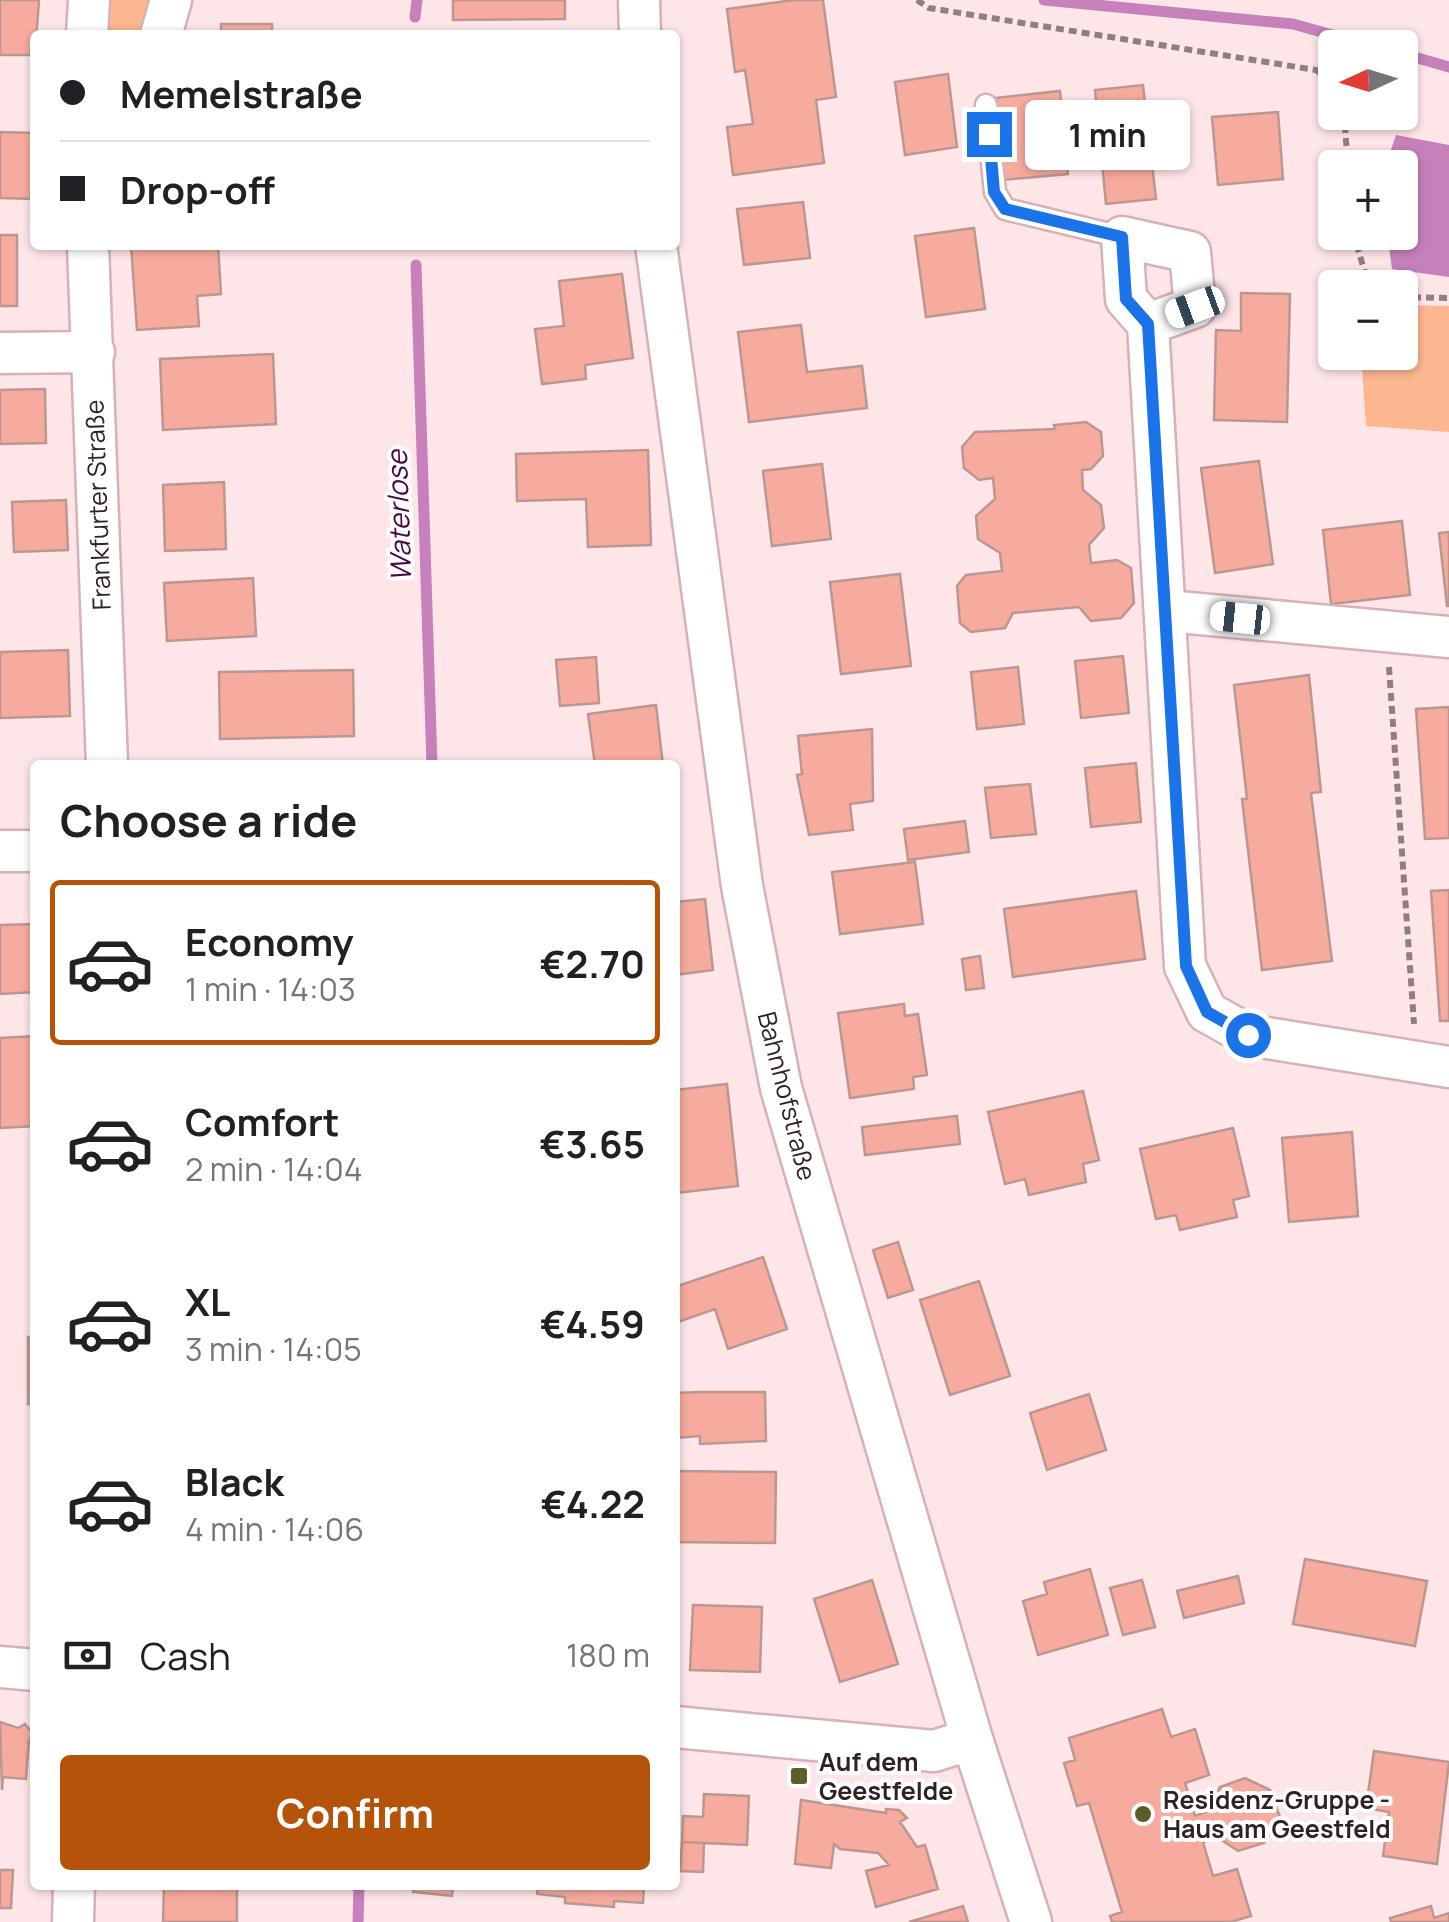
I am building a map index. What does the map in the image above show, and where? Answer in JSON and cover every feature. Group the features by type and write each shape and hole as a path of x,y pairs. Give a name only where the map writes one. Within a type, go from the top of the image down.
{"street":[{"path":"87,30 89,0"},
{"path":"162,30 171,0"},
{"path":"639,0 640,30"},
{"path":"1148,324 1195,307 1190,252 1122,237 1126,299 1148,324 1186,966 1207,1012 1248,1035 1433,1064"},
{"name":"Frankfurter Straße","path":"88,250 107,760"},
{"name":"Bahnhofstraße","path":"657,250 742,886 781,1088 972,1739 1031,1922"},
{"path":"0,353 94,352"},
{"path":"1167,611 1449,637"},
{"path":"0,851 30,851"},
{"path":"0,1667 30,1670"},
{"path":"680,1726 934,1751 972,1739"},
{"path":"73,1922 74,1890"}],"lane":[{"path":"986,105 994,192 1005,209 1122,237"}],"path":[{"path":"918,0 930,8 1318,72"},
{"path":"1418,297 1449,298"},
{"path":"1386,633 1433,1064"}],"shaded area":[{"path":"97,0 157,0 148,30 94,30"},
{"path":"1396,135 1449,145 1449,277 1392,269 1389,250 1418,250 1418,150 1391,150"},
{"path":"1418,305 1449,306 1449,432 1366,426 1362,370 1418,370"}],"building":[{"path":"0,0 39,0 37,30 30,30 30,55 0,55"},
{"path":"453,0 565,0 565,19 453,20"},
{"path":"823,0 836,97 816,100 824,163 733,175 727,127 753,124 745,70 735,72 727,9"},
{"path":"221,24 272,24 272,30 221,30"},
{"path":"948,74 957,147 905,155 895,82"},
{"path":"1143,85 1156,199 1106,204 1095,90"},
{"path":"1060,91 1068,174 1003,180 995,98"},
{"path":"1278,112 1283,179 1218,185 1212,117"},
{"path":"0,132 30,133 30,199 0,198"},
{"path":"803,202 810,258 744,265 737,209"},
{"path":"974,228 985,309 926,317 915,236"},
{"path":"0,235 17,235 17,306 0,306"},
{"path":"131,250 218,250 221,294 197,296 199,326 137,330"},
{"path":"622,274 633,358 585,365 586,379 542,384 535,329 564,326 559,281"},
{"path":"1241,293 1290,294 1287,422 1214,420 1216,330 1241,331"},
{"path":"801,325 807,372 862,366 867,408 749,422 738,332"},
{"path":"273,354 276,424 163,430 160,359"},
{"path":"45,389 46,443 0,444 0,390"},
{"path":"1086,422 1101,432 1103,456 1091,469 1082,470 1083,490 1101,505 1104,528 1089,545 1091,563 1117,560 1131,568 1134,603 1121,618 1091,621 1079,607 1013,613 1005,628 971,632 960,623 957,586 966,575 1002,571 1000,553 978,539 976,516 995,499 993,478 979,480 964,468 962,447 975,432 1055,429 1054,425"},
{"path":"648,450 651,545 588,547 586,499 517,501 516,454"},
{"path":"1259,461 1273,564 1215,573 1201,468"},
{"path":"822,464 831,539 772,546 763,471"},
{"path":"224,482 226,549 165,551 163,485"},
{"path":"66,500 68,550 14,552 12,502"},
{"path":"1402,521 1410,595 1331,604 1323,530"},
{"path":"1449,532 1449,606 1447,606 1439,533"},
{"path":"900,574 911,666 841,674 830,582"},
{"path":"253,578 256,636 167,641 164,583"},
{"path":"68,650 70,716 0,718 0,652"},
{"path":"1123,656 1129,713 1081,718 1075,661"},
{"path":"596,657 599,703 560,706 556,660"},
{"path":"1018,667 1024,724 977,729 971,672"},
{"path":"353,670 354,736 220,739 219,672"},
{"path":"1309,675 1321,792 1311,793 1332,961 1262,970 1242,799 1247,799 1234,685"},
{"path":"656,705 662,760 594,760 588,714"},
{"path":"1449,707 1449,838 1425,839 1416,709"},
{"path":"872,729 873,801 850,804 853,830 809,835 797,775 802,774 798,736"},
{"path":"1136,763 1141,822 1091,827 1085,768"},
{"path":"1030,784 1036,834 991,838 985,788"},
{"path":"965,821 969,852 908,860 904,829"},
{"path":"915,862 923,924 840,934 832,872"},
{"path":"1449,890 1449,1021 1440,1021 1431,891"},
{"path":"1136,891 1145,959 1013,977 1004,909"},
{"path":"705,899 713,970 680,974 680,902"},
{"path":"30,924 30,992 0,994 0,925"},
{"path":"980,956 984,988 966,990 962,959"},
{"path":"904,1004 905,1016 918,1014 927,1075 913,1077 914,1089 850,1098 838,1013"},
{"path":"30,1036 30,1126 0,1128 0,1038"},
{"path":"727,1084 738,1186 680,1192 680,1089"},
{"path":"1083,1091 1099,1160 1083,1164 1086,1182 1029,1195 1025,1179 1005,1184 988,1112"},
{"path":"957,1116 960,1144 865,1155 862,1127"},
{"path":"1233,1128 1249,1196 1233,1200 1237,1217 1180,1230 1176,1215 1156,1219 1140,1149"},
{"path":"1352,1132 1358,1216 1289,1222 1282,1138"},
{"path":"898,1242 913,1290 888,1298 873,1250"},
{"path":"763,1257 787,1329 728,1349 715,1309 680,1321 680,1285"},
{"path":"979,1281 1010,1376 950,1395 920,1300"},
{"path":"28,1337 30,1337 30,1404"},
{"path":"765,1392 766,1441 700,1444 700,1436 680,1438 680,1393"},
{"path":"1089,1394 1106,1450 1047,1470 1030,1413"},
{"path":"680,1471 776,1472 775,1543 680,1542"},
{"path":"1305,1559 1427,1581 1415,1646 1293,1624"},
{"path":"1090,1569 1108,1635 1038,1655 1023,1601 1047,1594 1044,1582"},
{"path":"1238,1576 1244,1603 1184,1618 1177,1591"},
{"path":"872,1580 898,1664 840,1682 814,1599"},
{"path":"1142,1580 1155,1627 1123,1635 1110,1588"},
{"path":"693,1605 762,1607 760,1672 690,1670"},
{"name":"Residenz-Gruppe - Haus am Geestfeld","path":"1162,1709 1171,1737 1195,1729 1209,1775 1185,1783 1195,1816 1209,1811 1220,1787 1245,1778 1270,1790 1280,1817 1264,1843 1238,1851 1217,1837 1203,1842 1213,1876 1237,1869 1251,1916 1231,1922 1112,1922 1110,1916 1122,1912 1089,1803 1077,1806 1064,1763 1075,1760 1069,1738"},
{"path":"0,1722 18,1728 25,1724 30,1730 26,1779 3,1777 2,1790"},
{"path":"1374,1751 1449,1762 1437,1864 1383,1856 1389,1812 1366,1808"},
{"path":"704,1794 749,1796 747,1845 682,1842 683,1816 703,1817"},
{"path":"801,1800 886,1813 886,1809 899,1810 907,1818 900,1822 917,1847 925,1845 938,1889 876,1907 866,1871 889,1865 878,1853 840,1849 834,1844 831,1868 795,1864"},
{"path":"682,1842 704,1843 703,1872 680,1871"},
{"path":"0,1870 13,1870 11,1908 0,1908"},
{"path":"164,1890 237,1890 237,1922 163,1922"},
{"path":"413,1890 453,1890 452,1896"},
{"path":"537,1890 644,1890 643,1903 614,1901 614,1907 565,1903 565,1897 537,1894"},
{"path":"963,1906 968,1922 909,1922"},
{"path":"1431,1906 1434,1918 1449,1913 1449,1922 1391,1922 1390,1918"}],"waterway":[{"path":"415,17 417,0"},
{"path":"1044,0 1293,24 1318,31"},
{"path":"1418,58 1449,67"},
{"name":"Waterlose","path":"416,265 432,760"},
{"name":"Waterlose","path":"358,1922 359,1890"}],"place":[{"name":"Auf dem Geestfelde","path":"799,1776"},
{"name":"Residenz-Gruppe - Haus am Geestfeld","path":"1143,1814"}],"route":[{"path":"989,134 994,192 1005,209 1122,237 1126,299 1148,324 1186,966 1207,1012 1248,1035"}]}
